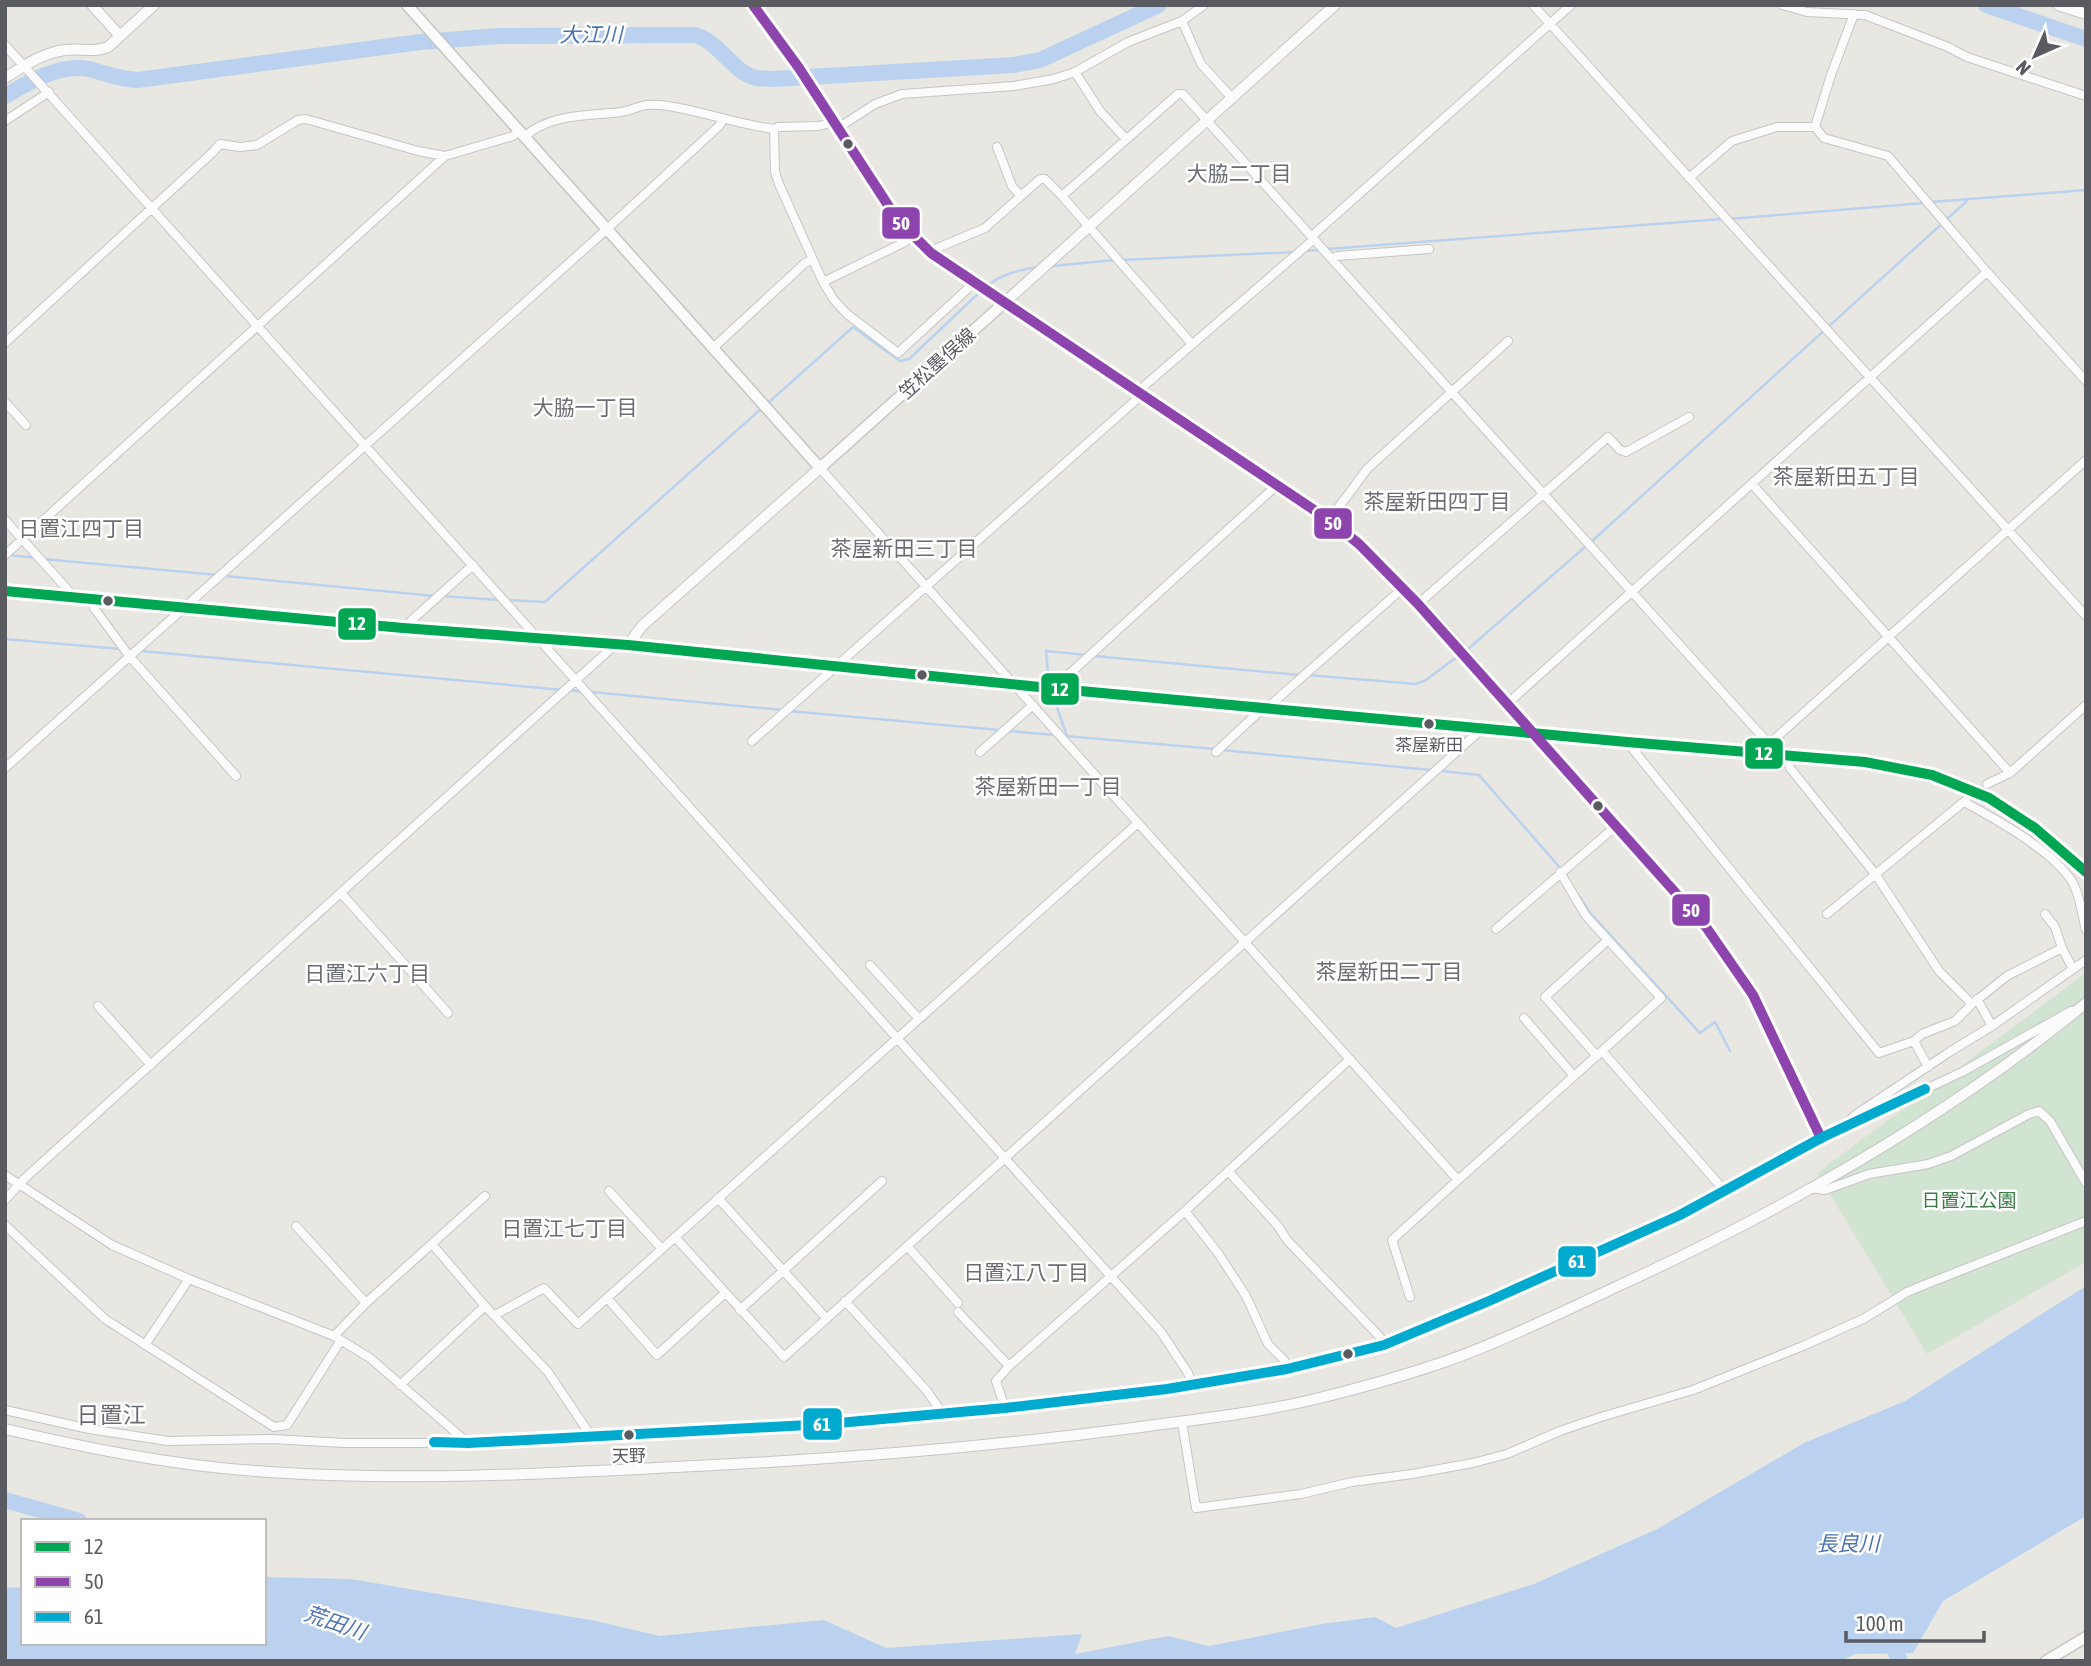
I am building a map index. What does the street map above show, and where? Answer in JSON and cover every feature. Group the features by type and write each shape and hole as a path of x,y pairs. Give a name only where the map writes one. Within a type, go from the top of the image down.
{"main road":[{"path":"407,5 820,468"},
{"path":"1004,303 1278,485 1359,544 1418,604 1532,733"},
{"name":"笠松墨俣線","path":"820,468 1004,303"},
{"path":"5,591 403,628 622,645 834,668 1627,742 1768,748 1788,755 1891,766 1932,775 1968,788 2020,816 2086,872"},
{"path":"2046,1661 2086,1637"}],"street":[{"path":"92,5 120,36"},
{"path":"5,78 28,68 41,56 63,50 98,51 108,47 154,5"},
{"path":"754,5 799,68 886,203 912,236 931,253 1004,303 1335,5"},
{"path":"5,555 445,156 521,134 558,119 626,111 647,105 678,107 723,120 774,129 836,125 875,104 902,94 1014,86 1054,79 1075,72 1128,42 1182,21 1204,5"},
{"path":"1533,5 2086,616"},
{"path":"752,741 927,588 1136,400 1143,386 1313,238 1571,5"},
{"path":"1782,5 1807,12 1865,15 1967,57 2086,96"},
{"path":"2058,5 2086,14"},
{"path":"1815,127 1854,14"},
{"path":"1182,21 1200,64 1232,98"},
{"path":"5,45 1161,1332 1188,1373 1192,1385"},
{"path":"1075,72 1100,111 1126,139"},
{"path":"5,121 47,90"},
{"path":"1062,196 1178,94 1183,94 1544,494 1768,748 2086,460"},
{"path":"5,343 220,144 257,145 298,120 306,119 418,151 445,156"},
{"path":"5,768 607,229 723,120"},
{"path":"1689,178 1732,141 1777,127 1815,127"},
{"path":"1815,127 1824,138 1888,156 1987,272 2086,380"},
{"path":"774,129 775,172 822,282 846,314 898,353 974,283"},
{"path":"997,147 1012,186 1021,196"},
{"path":"931,253 935,248 985,228 1040,179 1045,179 1192,344"},
{"path":"822,282 905,242 912,236"},
{"path":"1332,259 1337,256 1429,249"},
{"path":"713,348 805,263 812,260"},
{"path":"1507,704 1987,272"},
{"path":"1329,520 1368,468 1508,341"},
{"path":"5,402 26,425"},
{"path":"1418,604 1608,437 1620,450 1626,452 1689,417"},
{"path":"5,1200 577,681 622,645 820,468 1458,1180"},
{"path":"1752,484 2010,773"},
{"path":"1059,689 1066,677 1278,485"},
{"path":"5,520 68,590 71,597"},
{"path":"403,628 473,565"},
{"path":"1216,752 1403,588"},
{"path":"91,599 130,657 236,776"},
{"path":"980,752 1033,705"},
{"path":"1987,783 2010,773 2086,705"},
{"path":"675,1237 784,1357 1483,728"},
{"path":"1532,733 1706,927 1748,989 1769,1026 1821,1138"},
{"path":"1627,742 1879,1053 1914,1041 1922,1034 1955,1021 2007,976 2062,948"},
{"path":"1788,755 1790,768 1875,875 1940,971 1975,1001 1993,1026"},
{"path":"1827,914 1966,801 2035,845 2070,879 2086,930"},
{"path":"495,1315 544,1287 578,1324 1138,823"},
{"path":"1496,929 1616,826"},
{"path":"1410,1297 1392,1240 1661,998 1580,907 1560,873"},
{"path":"341,893 449,1013"},
{"path":"2045,914 2055,928 2073,969"},
{"path":"1608,940 1545,997 1724,1190"},
{"path":"1844,1127 1855,1115 1993,1026 2086,960"},
{"path":"870,965 919,1019"},
{"path":"5,1410 89,1429 168,1441 272,1439 344,1443 468,1443 827,1424 1005,1408 1192,1385 1287,1369 1384,1345 1632,1238 1821,1138 1962,1072 2085,1004"},
{"path":"5,1429 120,1454 253,1471 342,1476 545,1475 942,1449 1194,1420 1303,1402 1447,1361 1684,1256 1852,1166 1956,1098 2085,1004"},
{"path":"98,1006 151,1065"},
{"path":"1524,1017 1574,1076"},
{"path":"1914,1041 1928,1067"},
{"path":"1005,1408 996,1381 1009,1366 1185,1211 1350,1059"},
{"path":"1810,1188 1825,1190 1869,1174 1928,1164 1951,1156 2039,1111 2050,1121 2086,1183"},
{"path":"1228,1171 1278,1226 1287,1240 1380,1337 1384,1345"},
{"path":"5,1175 112,1245 337,1338 370,1358 468,1443"},
{"path":"740,1310 882,1181"},
{"path":"609,1191 662,1249"},
{"path":"5,1225 106,1319 274,1427 288,1425 337,1338 366,1303 485,1196"},
{"path":"718,1198 826,1318"},
{"path":"1185,1211 1218,1252 1246,1296 1268,1344 1284,1360 1287,1369"},
{"path":"1183,1428 1196,1508 1301,1494 1352,1482 1473,1463 1507,1454 1601,1417 1693,1390 1865,1318 1907,1292 2086,1221"},
{"path":"296,1226 366,1303"},
{"path":"432,1244 485,1306 548,1372 591,1436"},
{"path":"907,1247 1009,1366"},
{"path":"145,1345 189,1279"},
{"path":"607,1298 657,1355 724,1293"},
{"path":"845,1301 927,1391 943,1413"},
{"path":"400,1385 485,1306"}],"green space":[{"name":"日置江公園","path":"2086,973 2086,1262 1927,1354 1817,1173"}],"water":[{"name":"長良川","path":"2086,1286 2086,1516 1943,1601 1913,1653 1855,1654 1841,1661 5,1661 5,1588 21,1587 21,1645 266,1645 266,1577 351,1579 596,1621 660,1636 824,1620 886,1648 1082,1634 1075,1654 1168,1636 1209,1646 1322,1624 1375,1617 1396,1628 1534,1584 1657,1529 1804,1443 1905,1401"}],"waterway":[{"name":"大江川","path":"5,96 46,75 67,69 89,69 138,80 420,42 499,36 695,35 712,44 740,70 756,78 1014,65 1040,60 1159,5"},
{"name":"大江川","path":"1986,5 2086,39"},
{"path":"1931,202 2086,190"},
{"path":"1591,542 1967,201"},
{"path":"1729,219 1924,203"},
{"path":"1327,249 1722,219"},
{"path":"1303,251 1321,250"},
{"path":"1121,260 1296,252"},
{"path":"1052,266 1115,260"},
{"path":"986,287 1010,273 1038,267"},
{"path":"767,404 853,327 900,361 909,359 981,291"},
{"path":"507,600 545,602 762,408"},
{"path":"1467,650 1586,546"},
{"path":"9,555 37,558"},
{"path":"43,559 218,575"},
{"path":"225,576 434,596"},
{"path":"441,596 500,600"},
{"path":"5,639 120,649"},
{"path":"141,651 563,690"},
{"path":"1049,683 1046,651 1087,655"},
{"path":"1307,675 1416,684 1426,680 1461,654"},
{"path":"1094,656 1300,675"},
{"path":"570,690 584,692"},
{"path":"591,692 783,710"},
{"path":"1052,693 1067,736"},
{"path":"789,711 999,730"},
{"path":"1009,731 1054,735"},
{"path":"1065,736 1215,749"},
{"path":"1221,750 1431,770"},
{"path":"1441,771 1479,775 1562,870"},
{"path":"1579,896 1591,914 1700,1033 1715,1022 1730,1051"},
{"name":"荒田川","path":"5,1500 72,1519"},
{"path":"1887,1636 1900,1661"}],"transit line":[{"name":"50","path":"753,5 799,68 897,219 931,253 1329,520 1359,544 1418,604 1706,927 1753,995 1821,1138"},
{"name":"12","path":"5,591 403,628 628,645 1059,689 1865,762 1932,775 1989,798 2035,828 2086,872"},
{"name":"61","path":"434,1442 468,1443 827,1424 1005,1408 1167,1389 1287,1369 1384,1345 1489,1301 1680,1215 1821,1138 1925,1089"}],"place":[{"name":"茶屋新田","path":"1429,724"},
{"name":"天野","path":"629,1435"}],"district":[{"name":"大脇二丁目","path":"1239,174"},
{"name":"大脇一丁目","path":"585,408"},
{"name":"茶屋新田五丁目","path":"1846,477"},
{"name":"茶屋新田四丁目","path":"1437,502"},
{"name":"日置江四丁目","path":"81,529"},
{"name":"茶屋新田三丁目","path":"904,549"},
{"name":"茶屋新田一丁目","path":"1048,787"},
{"name":"茶屋新田二丁目","path":"1389,972"},
{"name":"日置江六丁目","path":"367,974"},
{"name":"日置江七丁目","path":"564,1229"},
{"name":"日置江八丁目","path":"1026,1273"},
{"name":"日置江","path":"111,1415"}]}
